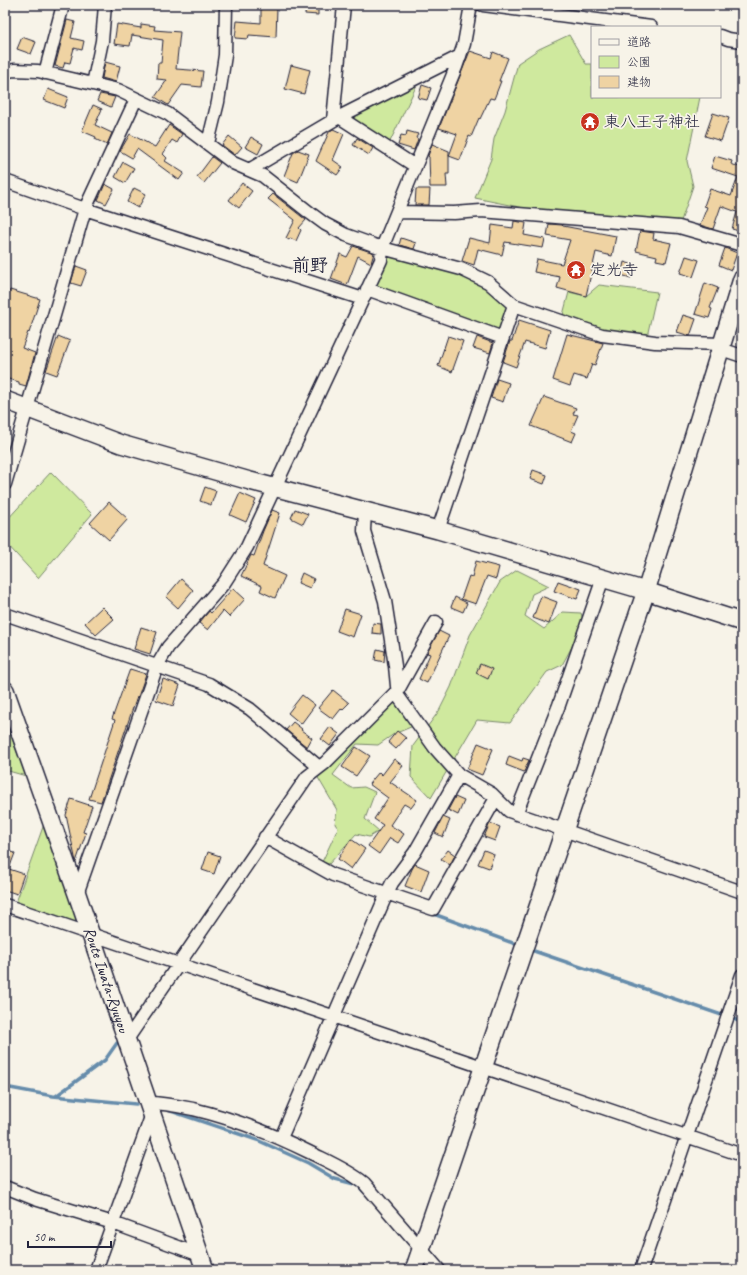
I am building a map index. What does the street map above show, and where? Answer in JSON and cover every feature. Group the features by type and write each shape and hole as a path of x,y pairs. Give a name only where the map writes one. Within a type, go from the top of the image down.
{"street":[{"path":"45,73 63,5"},
{"path":"93,84 102,41 105,5"},
{"path":"208,144 218,102 225,55 226,5"},
{"path":"336,118 344,5"},
{"path":"77,894 157,666 168,647 224,583 247,547 381,260 382,248 460,56 472,5"},
{"path":"483,5 644,26"},
{"path":"721,36 742,41"},
{"path":"249,170 336,118 460,56"},
{"path":"5,72 14,70 45,73 118,90 168,114 233,163 263,176 325,224 351,238 382,248 461,269 488,282 514,305 602,334 655,342 722,346 742,356"},
{"path":"5,484 85,209 136,99"},
{"path":"336,118 415,166"},
{"path":"5,181 85,209 365,294 503,338"},
{"path":"397,212 454,213 481,210 679,226 742,245"},
{"path":"414,1270 646,591 742,279"},
{"path":"438,530 514,305"},
{"path":"5,400 121,444 275,488 438,530 646,591 742,622"},
{"path":"365,511 364,531 385,602 398,696 435,748 459,774 492,794 509,811 516,814 742,892"},
{"path":"516,814 560,701 603,578"},
{"path":"5,614 209,684 250,709 319,767"},
{"path":"126,1041 307,777 398,690 436,622"},
{"name":"Route Iwata-Ryuyou","path":"5,690 77,894 126,1041 203,1262"},
{"path":"281,1138 387,893 392,883 415,852 459,774"},
{"path":"265,837 333,875 433,909 496,798"},
{"path":"5,905 89,932 742,1155"},
{"path":"641,1270 742,975"},
{"path":"96,1270 113,1223 150,1108 163,1102 215,1114 250,1126 281,1138 351,1172 364,1183 439,1270"},
{"path":"5,1187 35,1199 113,1223 203,1262"}],"green space":[{"path":"569,35 586,64 591,64 591,98 700,98 687,161 693,186 679,227 573,218 475,198 491,159 494,139 505,111 518,63 539,49"},
{"path":"421,76 387,148 339,117"},
{"path":"382,248 461,269 514,305 503,338 367,289"},
{"path":"599,285 657,292 646,341 606,335 563,315 569,292 586,296"},
{"path":"51,472 92,514 38,578 5,542 5,522"},
{"path":"517,570 549,586 532,594 525,616 544,629 563,612 581,613 583,620 575,641 562,665 547,672 510,723 477,720 431,798 411,777 413,746 439,711 451,687 470,635 500,582"},
{"path":"394,694 418,724 394,734 378,745 357,744 333,775 351,788 364,787 375,792 365,819 379,831 369,837 356,834 329,864 322,862 338,828 335,824 337,810 317,776"},
{"path":"5,720 26,776 5,770"},
{"path":"44,824 80,925 14,908"}],"building":[{"path":"306,5 318,5 318,15 305,14"},
{"path":"261,8 277,8 276,37 249,35 248,39 235,38 237,21 261,23"},
{"path":"67,20 75,22 71,38 84,41 82,50 74,48 70,63 65,62 63,68 55,66"},
{"path":"117,24 141,28 141,24 155,26 154,30 180,32 176,69 203,71 201,87 182,85 168,105 155,97 167,80 157,79 158,63 161,63 163,40 132,35 130,46 114,44"},
{"path":"22,37 36,42 31,54 17,49"},
{"path":"470,51 491,58 493,52 508,58 494,99 490,98 471,137 469,136 460,160 449,156 457,134 439,128"},
{"path":"105,62 120,66 116,82 102,78"},
{"path":"291,65 310,70 304,94 285,89"},
{"path":"422,85 431,88 427,100 418,98"},
{"path":"48,89 68,97 64,108 44,100"},
{"path":"100,94 115,97 111,107 97,101"},
{"path":"93,105 102,109 95,125 112,133 107,145 95,139 96,137 82,131"},
{"path":"713,113 729,118 721,141 705,136"},
{"path":"169,125 182,134 177,143 172,140 163,154 167,158 165,161 184,173 179,180 137,149 132,158 120,151 130,134 155,147"},
{"path":"333,129 344,134 333,160 343,167 337,175 316,161 329,132"},
{"path":"407,131 418,134 416,138 418,139 414,150 398,145 401,135 406,136"},
{"path":"229,136 242,147 235,155 222,145"},
{"path":"251,137 263,144 258,154 245,147"},
{"path":"357,138 373,148 369,155 353,145"},
{"path":"432,144 449,151 449,174 446,174 447,187 430,187 428,156"},
{"path":"298,150 309,154 298,182 284,176 293,153"},
{"path":"715,156 732,161 731,164 742,168 742,232 732,229 737,212 721,206 713,229 700,225 707,207 704,206 710,189 731,196 738,177 711,168"},
{"path":"212,157 220,163 204,183 197,177"},
{"path":"123,162 134,168 125,183 115,177"},
{"path":"242,183 252,191 239,208 229,200"},
{"path":"105,184 114,189 106,204 98,200"},
{"path":"134,188 146,194 138,208 127,202"},
{"path":"416,189 430,189 429,205 415,205"},
{"path":"273,194 306,220 299,228 301,230 296,241 286,238 295,220 268,199"},
{"path":"514,221 526,223 524,235 545,239 543,248 505,242 502,255 478,249 474,265 462,261 469,238 490,243 492,225 513,228"},
{"path":"549,224 562,225 616,236 612,256 596,252 586,296 557,288 560,277 534,272 537,259 562,264 570,240 547,236"},
{"path":"640,231 654,233 653,239 671,243 666,262 656,260 657,256 636,251"},
{"path":"401,238 416,243 414,249 399,245"},
{"path":"353,246 374,253 371,263 358,256 347,285 331,279 340,254 347,257"},
{"path":"725,248 737,253 731,270 719,265"},
{"path":"686,256 699,260 693,277 680,273"},
{"path":"624,262 634,265 631,278 621,275"},
{"path":"76,266 87,270 81,286 71,283"},
{"path":"705,283 718,288 710,308 712,309 709,318 695,314"},
{"path":"10,290 40,299 29,333 28,332 22,348 35,353 26,386 19,384 19,382 5,378 5,304"},
{"path":"683,315 696,319 690,336 677,332"},
{"path":"519,320 550,330 545,348 525,342 516,367 503,362"},
{"path":"567,334 603,343 595,365 592,364 587,379 574,375 570,386 553,380"},
{"path":"58,336 70,341 57,375 46,371"},
{"path":"448,336 463,341 452,372 438,366"},
{"path":"477,337 493,343 490,353 473,348"},
{"path":"497,379 509,383 503,402 491,398"},
{"path":"544,397 576,408 573,414 578,415 571,431 576,433 572,442 531,426"},
{"path":"533,470 547,475 544,484 530,479"},
{"path":"205,487 216,491 211,505 200,501"},
{"path":"240,493 256,500 246,522 230,515"},
{"path":"109,502 128,519 109,540 90,523"},
{"path":"295,509 308,514 303,524 291,518"},
{"path":"272,510 280,513 263,566 285,576 275,598 260,591 262,586 241,576 251,555 254,556"},
{"path":"476,561 499,567 496,579 487,576 476,604 461,599 469,576 472,577"},
{"path":"302,573 314,579 310,588 298,583"},
{"path":"181,579 193,590 178,608 166,597"},
{"path":"558,581 581,589 577,599 554,591"},
{"path":"233,588 245,599 229,617 223,611 208,630 199,623 209,611 211,613"},
{"path":"541,596 557,602 549,624 533,618"},
{"path":"455,597 467,603 463,612 451,607"},
{"path":"102,607 114,619 96,635 85,623"},
{"path":"345,609 361,614 353,637 337,631"},
{"path":"373,623 381,624 381,634 372,633"},
{"path":"141,627 157,632 150,654 134,649"},
{"path":"439,631 449,636 427,683 419,679 430,654 427,653"},
{"path":"377,649 385,651 384,662 375,660"},
{"path":"480,664 492,669 488,679 476,673"},
{"path":"130,669 146,674 101,802 89,799 115,720 112,719"},
{"path":"163,679 180,685 173,706 156,700"},
{"path":"333,690 349,703 342,710 341,709 333,719 318,708"},
{"path":"302,695 315,705 301,724 288,713"},
{"path":"293,722 312,738 307,747 286,730"},
{"path":"330,727 339,734 330,746 321,739"},
{"path":"397,731 406,738 396,749 388,742"},
{"path":"478,743 493,749 482,775 467,769"},
{"path":"356,747 370,756 356,776 342,767"},
{"path":"509,756 522,761 523,758 529,760 524,772 506,765"},
{"path":"394,759 403,766 390,782 417,800 411,808 404,804 390,825 404,834 398,843 390,838 379,854 368,846 383,825 374,819 388,798 369,784 379,772 382,775"},
{"path":"455,797 464,801 458,815 448,810"},
{"path":"71,799 92,806 83,832 86,833 76,862 66,815"},
{"path":"443,817 450,820 443,837 435,833"},
{"path":"490,823 500,827 495,841 484,837"},
{"path":"351,839 365,849 351,869 338,859"},
{"path":"5,850 15,853 9,869 24,874 17,894 5,890"},
{"path":"448,850 455,855 450,865 441,859"},
{"path":"484,850 494,854 489,868 478,864"},
{"path":"208,852 220,856 214,874 202,870"},
{"path":"415,864 429,870 421,892 405,886"}],"waterway":[{"path":"431,913 521,946"},
{"path":"528,949 742,1022"},
{"path":"56,1096 105,1060 117,1043"},
{"path":"5,1087 53,1096 136,1104"},
{"path":"168,1110 257,1140 308,1163 335,1179 358,1185 363,1191"}],"place":[{"name":"東八王子神社","path":"590,122"},
{"name":"定光寺","path":"576,270"}],"district":[{"name":"前野","path":"310,265"}]}
